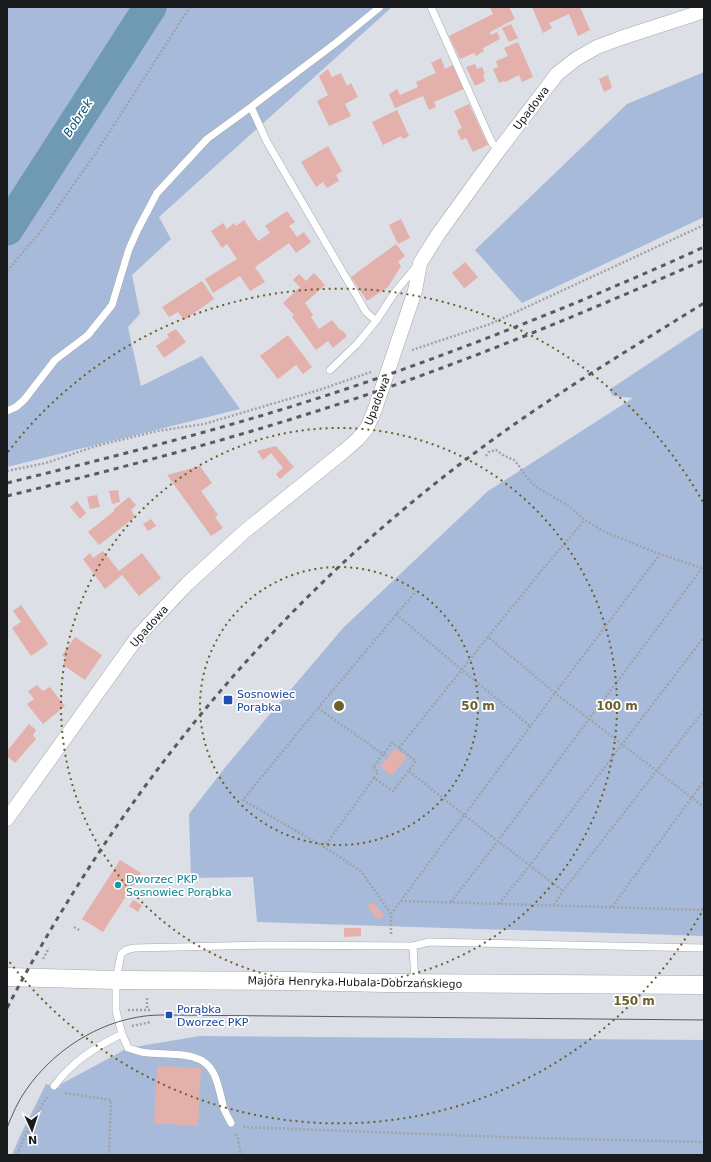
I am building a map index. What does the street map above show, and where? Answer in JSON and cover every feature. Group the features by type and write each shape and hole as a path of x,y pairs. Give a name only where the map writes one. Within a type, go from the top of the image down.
{"street":[{"name":"Upadowa","path":"7,819 144,630 187,584 244,532 343,452 358,439 367,428 375,409 415,291 420,263 499,150 557,74 576,59 597,47 704,12"},
{"name":"Majora Henryka Hubala-Dobrzańskiego","path":"7,977 116,980 704,985"}],"lane":[{"path":"7,411 16,407 24,400 54,360 88,335 112,305 129,249 138,228 157,194 207,139 337,42 380,7"},
{"path":"431,7 492,143 499,150"},
{"path":"251,107 270,149 366,312 376,321"},
{"path":"330,370 357,344 420,263"},
{"path":"231,1123 225,1111 214,1072 206,1062 194,1057 169,1053 149,1053 128,1048 121,1031 116,1011 116,980 121,954 126,950 134,948 263,945 413,946 429,942 704,948"},
{"path":"413,946 415,983"},
{"path":"52,1089 62,1076 79,1060 121,1031"}],"path":[{"path":"7,271 41,231 95,154 190,7"},
{"path":"395,351 410,350 490,324 704,225"},
{"path":"7,471 46,463 96,446 157,431 204,424 319,390 390,366"},
{"path":"451,902 703,568 660,554 605,532 585,520 569,506 536,487 527,478 520,466 514,460 496,450 489,452 486,456"},
{"path":"399,748 542,570 585,520"},
{"path":"391,914 555,692 660,554"},
{"path":"392,946 391,914 361,871 324,847 243,800 416,590"},
{"path":"396,614 530,726"},
{"path":"488,637 589,719 704,807"},
{"path":"499,904 704,637"},
{"path":"318,708 387,757"},
{"path":"553,905 704,710"},
{"path":"324,847 378,772 373,767 392,742 416,761 393,791 374,778"},
{"path":"409,771 563,891"},
{"path":"612,907 704,781"},
{"path":"401,901 704,910"},
{"path":"74,927 81,931"},
{"path":"40,963 49,948"},
{"path":"116,1011 149,1010 147,996"},
{"path":"121,1031 151,1022"},
{"path":"16,1155 37,1112 52,1089 111,1100 109,1155"},
{"path":"231,1123 243,1127 267,1128 530,1138 704,1142"},
{"path":"231,1123 238,1139 241,1155"}],"shaded area":[{"path":"7,7 392,7 159,217 171,239 132,275 140,314 128,327 141,386 202,356 240,409 7,467"},
{"path":"704,72 704,217 522,303 475,250 627,104"},
{"path":"704,327 704,936 257,922 253,877 191,878 189,814 227,765 343,628 488,491 633,398 613,396 609,390"},
{"path":"200,1036 704,1040 704,1155 12,1155 46,1084 59,1088 61,1084 128,1048"}],"building":[{"path":"490,7 509,7 515,19 490,32 491,35 497,32 500,39 483,48 484,51 476,56 474,53 460,59 449,36 493,14"},
{"path":"532,7 580,7 590,30 578,36 569,14 549,23 552,28 543,33"},
{"path":"511,24 518,38 509,42 502,28"},
{"path":"518,42 533,77 522,82 519,75 505,82 499,83 493,69 498,67 496,61 508,56 504,48"},
{"path":"441,58 445,69 453,65 459,79 457,81 460,79 464,89 434,102 436,107 429,110 423,96 395,108 389,94 397,89 400,95 418,87 416,82 436,73 431,63"},
{"path":"475,64 477,69 482,67 485,74 483,75 485,81 475,86 466,67"},
{"path":"328,69 332,77 341,73 347,86 351,83 358,97 345,104 351,116 329,126 317,101 328,95 319,76"},
{"path":"608,75 612,88 604,92 599,79"},
{"path":"469,104 488,145 473,152 466,138 461,140 457,131 462,128 454,111"},
{"path":"397,110 409,136 403,139 401,136 383,145 372,122"},
{"path":"328,146 342,171 336,175 339,181 327,188 323,182 316,187 301,162"},
{"path":"287,211 295,222 289,226 297,237 304,232 311,242 296,253 289,243 255,267 265,282 250,291 240,276 213,293 205,279 237,259 227,244 222,248 211,231 223,223 227,229 234,223 236,226 244,220 258,241 270,233 265,226"},
{"path":"401,219 410,238 398,244 389,225"},
{"path":"396,244 405,256 398,262 401,266 388,287 367,301 351,277"},
{"path":"465,262 478,277 464,288 452,273"},
{"path":"314,273 325,285 305,303 313,315 311,317 319,329 332,320 347,336 333,348 328,341 316,350 292,317 294,315 283,303 300,287 293,280 299,274 306,281"},
{"path":"202,281 214,299 184,320 178,312 169,317 162,307"},
{"path":"176,329 186,342 164,358 156,346 169,337 167,334"},
{"path":"288,335 312,367 303,374 296,365 278,379 260,356"},
{"path":"276,446 294,467 280,479 276,474 283,468 271,453 263,460 257,451"},
{"path":"200,466 212,483 201,491 218,515 215,517 223,528 211,536 167,475"},
{"path":"118,490 120,502 112,504 109,491"},
{"path":"97,495 100,507 90,509 87,497"},
{"path":"129,497 136,505 131,510 135,517 99,545 88,532"},
{"path":"77,501 86,513 80,519 70,507"},
{"path":"151,519 156,526 148,531 143,524"},
{"path":"103,551 119,571 142,553 161,578 139,596 122,575 105,589 83,559 90,553 93,558"},
{"path":"21,605 48,644 31,656 12,628 21,622 13,611"},
{"path":"75,637 102,655 85,680 63,665 66,659 62,655"},
{"path":"37,685 43,691 50,687 65,706 43,724 27,704 34,699 28,691"},
{"path":"29,724 36,730 33,735 36,739 15,763 7,756 7,751"},
{"path":"395,748 407,757 392,776 380,767"},
{"name":"Dworzec PKP Sosnowiec Porąbka","path":"120,860 141,873 103,932 82,919"},
{"path":"133,900 142,905 138,912 129,906"},
{"path":"373,902 384,916 378,920 367,906"},
{"path":"344,928 361,928 361,936 344,937"},
{"path":"157,1066 201,1068 198,1126 154,1123"}],"waterway":[{"name":"Bobrek","path":"7,229 150,7"}],"tram line":[{"path":"7,1128 15,1108 26,1090 49,1063 63,1051 93,1032 127,1019 145,1016 704,1020"}],"railway":[{"path":"7,483 178,439 304,403 376,379 526,323 600,293 704,247"},
{"path":"7,496 108,471 260,429 360,397 521,338 704,260"},
{"path":"7,1008 52,927 101,849 154,775 210,703 270,635 335,571 403,510 476,452 559,394 704,303"}],"place":[{"name":"Sosnowiec Porąbka","path":"228,700"},
{"name":"Dworzec PKP Sosnowiec Porąbka","path":"118,885"},
{"name":"Porąbka Dworzec PKP","path":"169,1015"}]}
